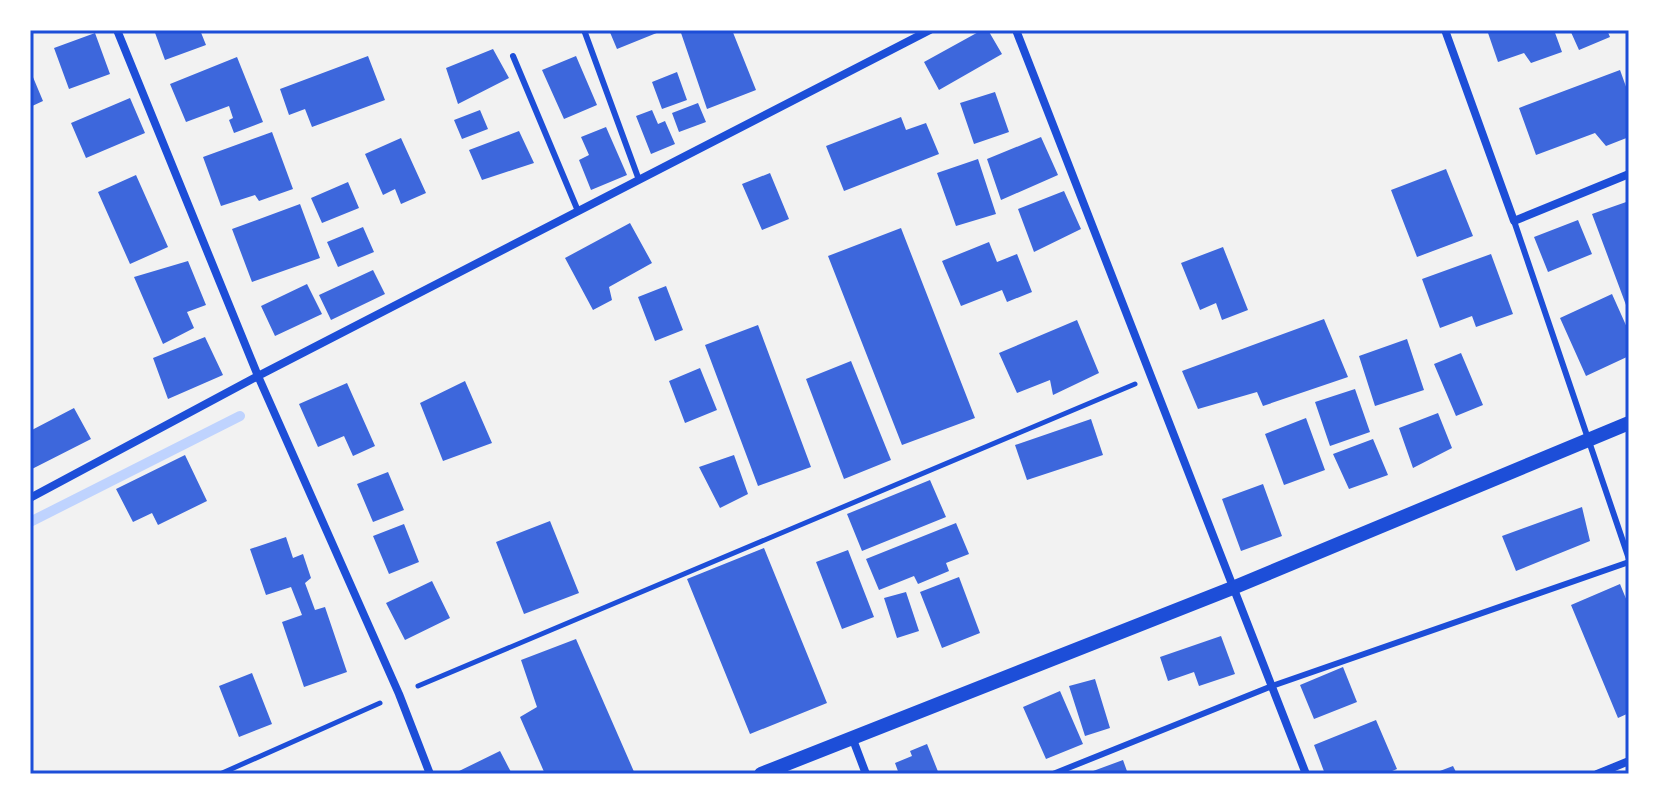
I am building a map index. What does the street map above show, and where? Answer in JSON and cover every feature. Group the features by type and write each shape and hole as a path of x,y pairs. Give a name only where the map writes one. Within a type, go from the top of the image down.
{"street":[{"path":"117,30 258,376 399,694 430,774"},
{"path":"30,498 258,376 930,30"},
{"path":"1016,30 1306,774"},
{"path":"1445,30 1514,221 1629,174"},
{"path":"761,774 1235,587 1629,423"},
{"path":"852,737 866,774"},
{"path":"1597,774 1629,761"}],"lane":[{"path":"584,30 639,180"},
{"path":"513,56 578,211"},
{"path":"1053,774 1272,686 1629,560 1514,221"}],"path":[{"path":"220,774 399,694 1152,376"}],"building":[{"path":"154,30 200,30 206,45 165,60"},
{"path":"609,30 664,30 617,49"},
{"path":"680,30 732,30 756,90 707,109"},
{"path":"982,30 988,30 1002,54 939,90 924,62"},
{"path":"1487,30 1554,30 1562,52 1531,63 1524,53 1498,62"},
{"path":"1570,30 1607,30 1610,37 1579,50"},
{"path":"95,33 110,74 69,89 54,48"},
{"path":"493,49 509,78 458,104 446,68"},
{"path":"368,56 385,100 312,127 305,109 289,115 280,89"},
{"path":"576,56 597,105 564,119 542,70"},
{"path":"237,57 263,122 234,133 229,120 233,118 229,106 186,122 170,84"},
{"path":"30,70 43,101 30,107"},
{"path":"1620,70 1629,95 1629,137 1606,146 1595,133 1536,155 1519,108"},
{"path":"677,72 687,100 662,109 652,82"},
{"path":"995,92 1009,132 974,144 960,103"},
{"path":"130,98 145,133 86,158 71,123"},
{"path":"698,103 706,122 679,132 672,113"},
{"path":"480,110 488,129 462,139 454,120"},
{"path":"652,110 658,124 665,121 675,144 651,154 636,116"},
{"path":"901,117 906,130 926,123 939,154 844,191 826,146"},
{"path":"606,127 627,175 591,190 579,160 589,155 581,137"},
{"path":"519,131 534,163 482,180 469,150"},
{"path":"272,132 293,189 259,201 255,195 221,206 203,157"},
{"path":"1041,137 1058,175 1001,200 987,159"},
{"path":"401,138 426,193 401,204 395,189 383,195 365,154"},
{"path":"978,159 996,214 956,226 937,173"},
{"path":"1446,169 1473,236 1417,257 1391,190"},
{"path":"770,173 789,219 762,230 742,184"},
{"path":"136,175 168,247 130,264 98,192"},
{"path":"348,182 359,208 322,223 311,198"},
{"path":"1064,191 1081,229 1034,252 1018,209"},
{"path":"1629,201 1629,304 1626,305 1592,214"},
{"path":"300,204 320,258 252,282 232,229"},
{"path":"1578,220 1592,254 1548,272 1534,237"},
{"path":"630,223 652,263 609,287 612,300 593,310 565,258"},
{"path":"363,227 374,252 338,267 327,242"},
{"path":"901,228 975,418 902,445 828,256"},
{"path":"989,242 997,262 1017,254 1032,292 1007,302 1002,290 961,306 942,261"},
{"path":"1223,247 1248,310 1222,320 1216,303 1200,310 1181,263"},
{"path":"1491,254 1513,314 1476,327 1472,316 1440,328 1422,279"},
{"path":"188,261 206,305 187,312 194,328 163,344 134,277"},
{"path":"373,270 385,294 331,320 319,295"},
{"path":"307,284 322,314 275,336 261,306"},
{"path":"666,286 683,330 655,341 638,297"},
{"path":"1612,294 1629,332 1629,356 1586,376 1560,318"},
{"path":"1324,319 1348,377 1263,406 1257,392 1198,409 1182,371"},
{"path":"1077,320 1099,373 1053,395 1050,380 1017,393 999,353"},
{"path":"758,325 811,467 758,486 705,345"},
{"path":"205,337 223,375 168,399 153,358"},
{"path":"1407,339 1424,390 1375,406 1359,356"},
{"path":"1461,353 1483,405 1456,416 1434,364"},
{"path":"851,361 891,460 844,479 806,379"},
{"path":"700,368 717,410 685,423 669,381"},
{"path":"465,381 492,443 443,461 420,403"},
{"path":"347,383 375,446 353,456 344,436 318,447 299,404"},
{"path":"1355,389 1370,432 1330,446 1315,402"},
{"path":"74,408 91,439 30,470 30,431"},
{"path":"1438,413 1452,448 1413,468 1399,428"},
{"path":"1306,418 1325,470 1284,485 1265,434"},
{"path":"1091,419 1103,455 1027,480 1015,445"},
{"path":"1373,439 1388,475 1349,489 1333,454"},
{"path":"185,455 207,501 158,525 152,513 133,522 116,489"},
{"path":"734,455 748,494 720,508 699,467"},
{"path":"388,472 404,510 373,522 357,484"},
{"path":"930,480 946,517 862,551 847,514"},
{"path":"1263,484 1282,536 1241,551 1222,499"},
{"path":"1582,507 1590,541 1516,571 1502,536"},
{"path":"550,521 579,593 524,614 496,542"},
{"path":"956,523 969,554 946,563 949,571 918,584 914,576 879,590 866,559"},
{"path":"404,524 419,562 389,574 373,536"},
{"path":"286,537 293,558 303,554 311,578 305,583 315,610 325,607 347,672 304,687 282,622 302,615 291,587 266,595 250,549"},
{"path":"764,548 827,703 750,734 687,579"},
{"path":"848,550 874,617 842,629 816,562"},
{"path":"959,577 980,633 942,648 920,592"},
{"path":"432,581 450,618 405,640 386,603"},
{"path":"1620,584 1629,606 1629,713 1618,718 1571,605"},
{"path":"906,592 919,631 897,638 884,598"},
{"path":"1221,636 1235,674 1199,686 1194,672 1168,681 1160,657"},
{"path":"576,639 635,774 545,774 520,717 537,707 521,660"},
{"path":"1343,667 1357,702 1314,719 1300,685"},
{"path":"252,673 272,724 239,737 219,686"},
{"path":"1095,679 1110,728 1085,736 1069,686"},
{"path":"1060,691 1083,744 1046,759 1023,707"},
{"path":"1376,720 1397,769 1385,774 1325,774 1314,745"},
{"path":"927,744 939,774 899,774 895,763 912,756 910,751"},
{"path":"500,751 512,774 453,774"},
{"path":"1123,760 1128,774 1085,774"},
{"path":"1453,766 1457,774 1432,774"}],"waterway":[{"path":"30,522 240,416"}]}
